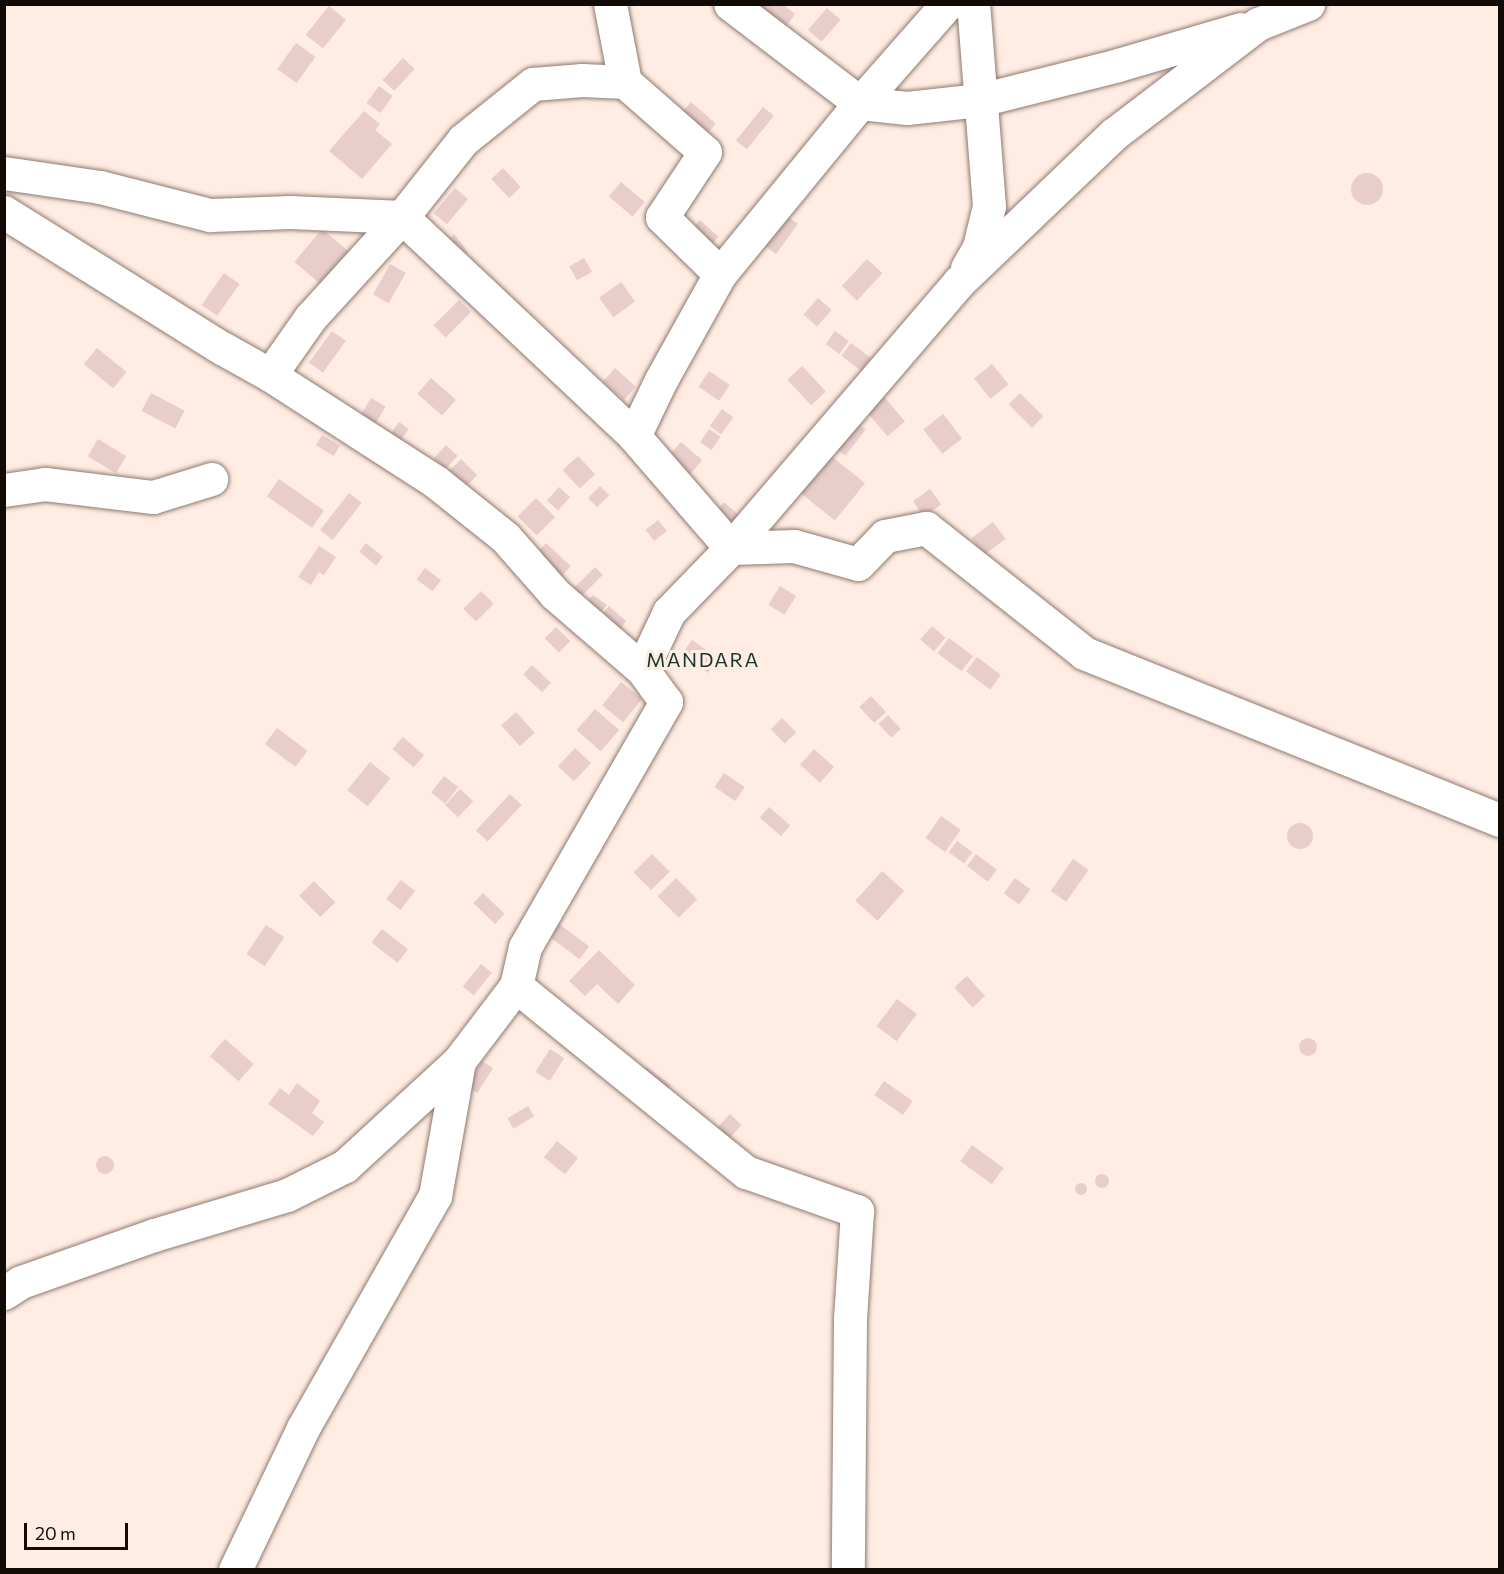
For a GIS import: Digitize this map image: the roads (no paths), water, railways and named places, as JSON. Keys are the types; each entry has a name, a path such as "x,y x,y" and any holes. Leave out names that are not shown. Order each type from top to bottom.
{"street":[{"path":"610,4 625,82 705,152 662,217 720,274"},
{"path":"730,4 860,103 907,108 980,100 1118,65 1258,24 1308,4"},
{"path":"634,436 661,380 720,274 860,103 947,4"},
{"path":"959,282 979,247 989,206 973,4"},
{"path":"642,669 669,612 731,548 959,282 1114,134 1258,24"},
{"path":"270,375 310,318 402,217 463,140 533,84 582,80 625,82"},
{"path":"4,173 100,187 210,215 290,212 402,217 634,436 731,548"},
{"path":"4,212 222,348 270,375 436,482 505,537 555,594 642,669 666,702 525,947 516,986 459,1060 345,1166 287,1195 154,1235 21,1282 4,1293"},
{"path":"4,490 45,484 153,497 211,479"},
{"path":"731,548 794,546 858,564 885,536 926,528 1084,653 1500,820"},
{"path":"516,986 746,1172 857,1211 850,1318 849,1569"},
{"path":"235,1569 303,1428 435,1197 459,1060"}],"district":[{"name":"MANDARA","path":"703,659"}]}
